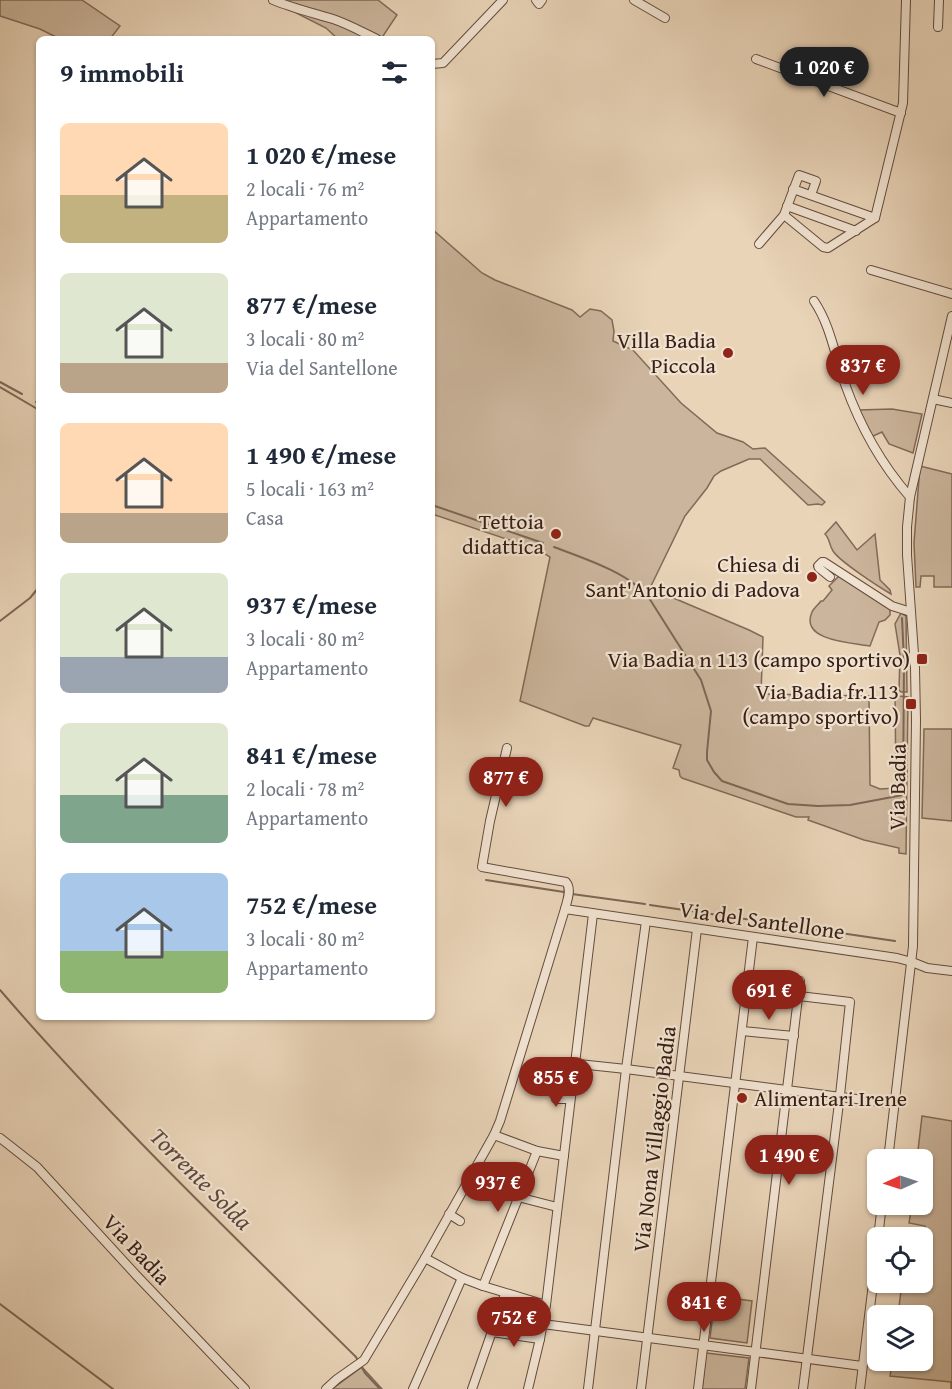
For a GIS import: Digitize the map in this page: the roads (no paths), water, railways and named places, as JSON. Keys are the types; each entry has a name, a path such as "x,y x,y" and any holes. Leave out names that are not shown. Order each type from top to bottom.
{"street":[{"path":"273,0 334,20 371,36"},
{"path":"435,64 442,63 503,0"},
{"path":"634,0 665,18"},
{"path":"783,215 823,247 828,248 875,218 903,103 906,0"},
{"path":"938,27 939,0"},
{"path":"756,59 901,112"},
{"path":"759,244 783,215 799,175 816,181 811,195"},
{"path":"794,189 875,218"},
{"path":"787,206 856,231"},
{"path":"871,270 952,294"},
{"path":"814,301 827,326 850,399 872,446 889,472 910,497"},
{"name":"Via Badia","path":"889,1149 912,962 916,720 907,527 910,497 952,316"},
{"path":"933,399 952,403"},
{"path":"830,577 819,568 821,562 892,606 911,612"},
{"path":"327,1389 364,1360 494,1136 565,909 569,889 566,882 482,867 507,748"},
{"name":"Via del Santellone","path":"565,909 885,957 912,962 927,968 952,971"},
{"path":"528,1389 546,1305 593,914"},
{"path":"588,1389 646,921"},
{"name":"Via Nona Villaggio Badia","path":"641,1389 697,929"},
{"path":"698,1389 753,937"},
{"path":"751,1389 800,981"},
{"path":"799,996 850,1002 803,1389"},
{"path":"742,1031 794,1036"},
{"path":"560,1062 840,1095 895,1104"},
{"path":"556,1099 570,1099"},
{"path":"494,1136 537,1151 564,1156"},
{"name":"Via Badia","path":"0,1138 37,1167 137,1276 246,1389"},
{"path":"483,1286 537,1151"},
{"path":"518,1197 557,1207"},
{"path":"449,1214 460,1221"},
{"path":"424,1258 462,1278 505,1294 546,1305"},
{"path":"413,1389 462,1278"},
{"path":"860,1389 871,1293"},
{"path":"472,1389 505,1294"},
{"path":"543,1324 862,1366"},
{"path":"492,1332 540,1339"}],"waterway":[{"path":"0,382 22,394"},
{"path":"0,387 36,408"},
{"path":"435,506 543,543"},
{"path":"554,547 592,561 618,574 641,589 649,598 701,680 711,711 707,760 722,781 788,804 850,805 903,795"},
{"path":"0,621 36,591"},
{"path":"902,618 903,795"},
{"path":"486,880 564,892"},
{"path":"572,894 645,904"},
{"path":"650,905 895,941"},
{"name":"Torrente Solda","path":"0,990 85,1085 358,1361"},
{"path":"0,1304 113,1389"},
{"name":"Torrente Solda","path":"361,1366 380,1389"}],"place":[{"name":"Villa Badia Piccola","path":"728,353"},
{"name":"Tettoia didattica","path":"556,534"},
{"name":"Chiesa di Sant'Antonio di Padova","path":"812,577"},
{"name":"Via Badia n 113 (campo sportivo)","path":"922,659"},
{"name":"Via Badia fr.113 (campo sportivo)","path":"911,704"},
{"name":"Alimentari Irene","path":"742,1098"}]}
